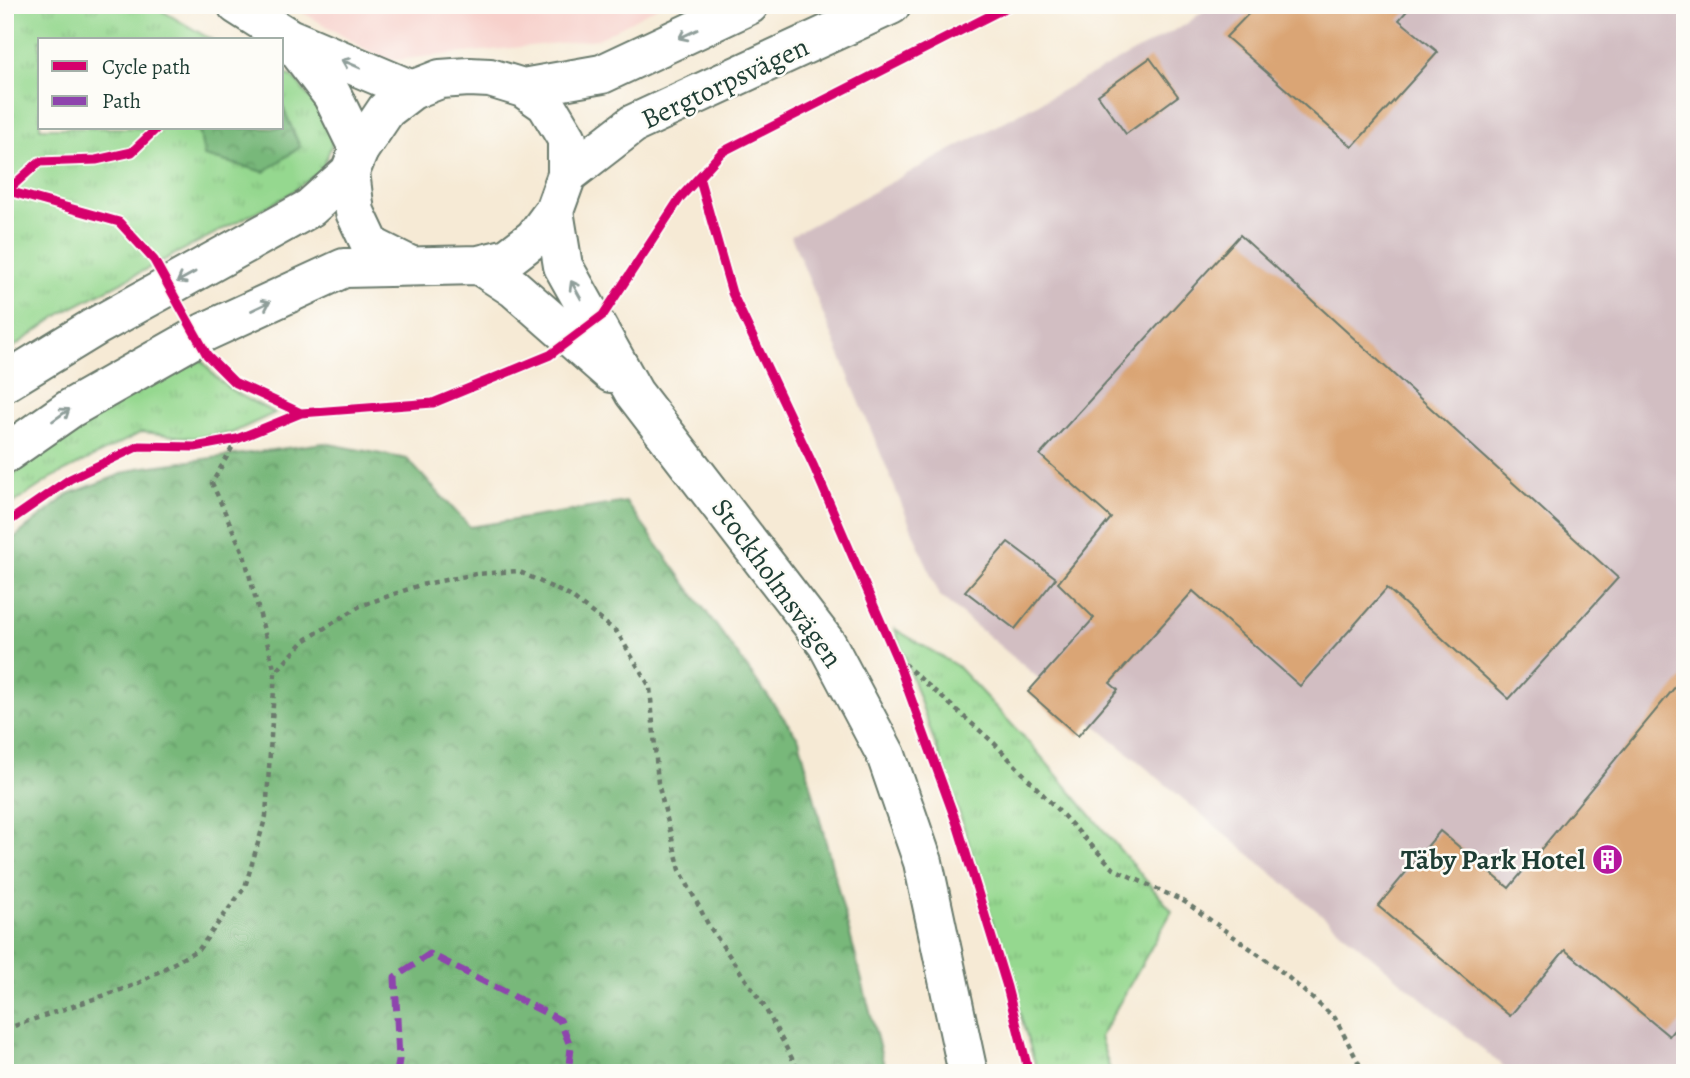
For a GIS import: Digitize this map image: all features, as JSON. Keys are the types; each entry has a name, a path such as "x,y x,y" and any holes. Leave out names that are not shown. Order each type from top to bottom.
{"main road":[{"path":"237,5 289,38 412,90"},
{"path":"523,88 602,74 749,5"},
{"name":"Bergtorpsvägen","path":"567,175 633,124 891,5"},
{"path":"289,38 332,94 354,161 355,212 371,246 409,265"},
{"path":"5,382 95,327 310,208 354,161 386,110 412,90 440,79 469,77 490,78 523,88 546,104 567,139 567,175 554,211 534,238 508,258 479,265 344,268 205,332 71,408 5,454"},
{"name":"Stockholmsvägen","path":"554,211 563,266 634,393 827,644 886,755 923,862 968,1073"},
{"name":"Stockholmsvägen","path":"479,265 514,288 634,393"}],"path":[{"path":"227,441 250,434"},
{"path":"5,1029 135,985 199,949 244,887 266,816 275,673 244,555 212,483 237,439"},
{"path":"275,673 304,641 360,606 420,585 476,574 518,571 570,596 617,632 650,687 658,783 680,870 709,926 764,1006 796,1066 796,1073"},
{"path":"890,644 905,683"},
{"path":"895,657 994,743 1114,869 1185,902 1275,966 1335,1018 1364,1073"}],"shaded area":[{"path":"290,5 661,5 598,39 386,61"},
{"path":"1211,5 1685,5 1685,1073 1511,1073 939,595 791,236 1188,23"}],"green space":[{"path":"5,5 152,5 209,38 38,38 38,130 284,130 284,73 293,77 328,121 332,144 322,170 285,197 62,313 5,353"},
{"path":"284,110 300,147 264,172 204,156 199,130 284,130"},
{"path":"202,360 226,386 275,413 232,433 193,438 142,432 53,477 5,509 5,480 136,388"},
{"path":"324,443 407,459 470,527 626,502 799,739 886,1073 5,1073 5,545 69,494 138,468"},
{"path":"895,629 957,666 1033,747 1172,911 1100,1037 1111,1073 1038,1073 961,818"}],"building":[{"path":"1257,5 1412,5 1399,20 1438,52 1352,147 1226,37"},
{"path":"1150,58 1178,96 1126,134 1098,95"},
{"path":"1240,235 1618,578 1509,699 1387,588 1300,686 1193,591 1110,683 1118,690 1078,736 1028,692 1094,618 1058,583 1111,518 1040,455"},
{"path":"1008,542 1056,578 1015,629 965,591"},
{"name":"Täby Park Hotel","path":"1685,675 1685,1017 1669,1036 1565,950 1510,1016 1378,906 1440,831 1509,888"}],"marked path":[{"path":"397,1073 399,1060 395,977 430,954 560,1020 571,1048 568,1073"}],"cycle path":[{"path":"5,524 70,479 139,446 195,447 237,439 301,413 433,403 550,355 603,315 680,198 722,152 1011,5"},
{"path":"8,190 39,162 96,160 132,152 155,130"},
{"path":"699,177 732,293 814,467 896,657 958,827 1007,987 1029,1073"},
{"path":"5,190 119,222 154,260 207,355 234,382 301,413"}],"place":[{"name":"Täby Park Hotel","path":"1608,860"}]}
